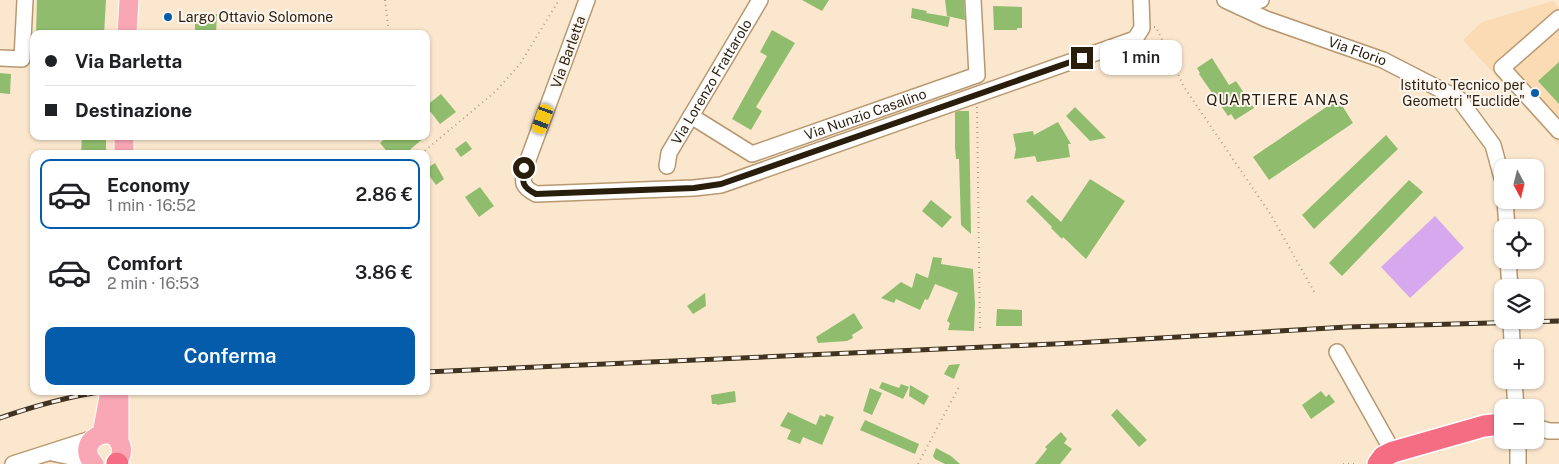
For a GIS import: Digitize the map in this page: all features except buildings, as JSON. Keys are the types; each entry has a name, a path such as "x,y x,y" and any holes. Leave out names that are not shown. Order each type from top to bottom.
{"highway":[{"path":"1385,458 1484,426 1494,425"}],"main road":[{"path":"127,30 129,0"},
{"path":"92,462 88,456 88,446 98,436 109,395"},
{"path":"117,458 119,395"},
{"path":"98,436 112,435 117,458"}],"street":[{"path":"0,58 22,59 24,0"},
{"name":"Via Barletta","path":"587,0 524,168 522,181 526,189 536,194 694,188 721,184 977,95"},
{"name":"Via Lorenzo Frattarolo","path":"667,166 669,153 760,0"},
{"name":"Via Nunzio Casalino","path":"691,116 752,154 977,74 973,0"},
{"path":"977,95 1135,40 1142,28 1141,0"},
{"name":"Via Florio","path":"1226,0 1266,20 1383,60 1459,99 1493,145 1497,159"},
{"path":"1240,7 1261,0"},
{"path":"1559,18 1502,68 1559,131"},
{"path":"1337,352 1385,458"},
{"path":"1544,430 1559,431"},
{"path":"13,464 98,436"},
{"path":"1518,449 1518,464"},
{"path":"50,453 92,462"}],"path":[{"path":"385,0 389,30"},
{"path":"426,150 496,92 520,64 559,0"},
{"path":"1142,28 1156,27 1184,87 1270,214 1316,295"},
{"path":"977,95 980,331"},
{"path":"918,464 960,385"},
{"path":"1343,464 1355,464"}],"shaded area":[{"name":"Istituto Tecnico per Geometri \"Euclide\"","path":"1553,1 1559,8 1559,145 1463,40 1482,22"},
{"path":"1435,216 1464,248 1410,298 1381,267"}],"railway":[{"path":"430,372 1075,343 1347,327 1559,321"},
{"path":"0,418 26,409 84,395"}],"place":[{"name":"Largo Ottavio Solomone","path":"168,17"},
{"name":"Istituto Tecnico per Geometri \"Euclide\"","path":"1535,93"}],"district":[{"name":"QUARTIERE ANAS","path":"1278,100"}],"route":[{"path":"524,168 522,181 526,189 536,194 694,188 721,184 1082,58"}]}
